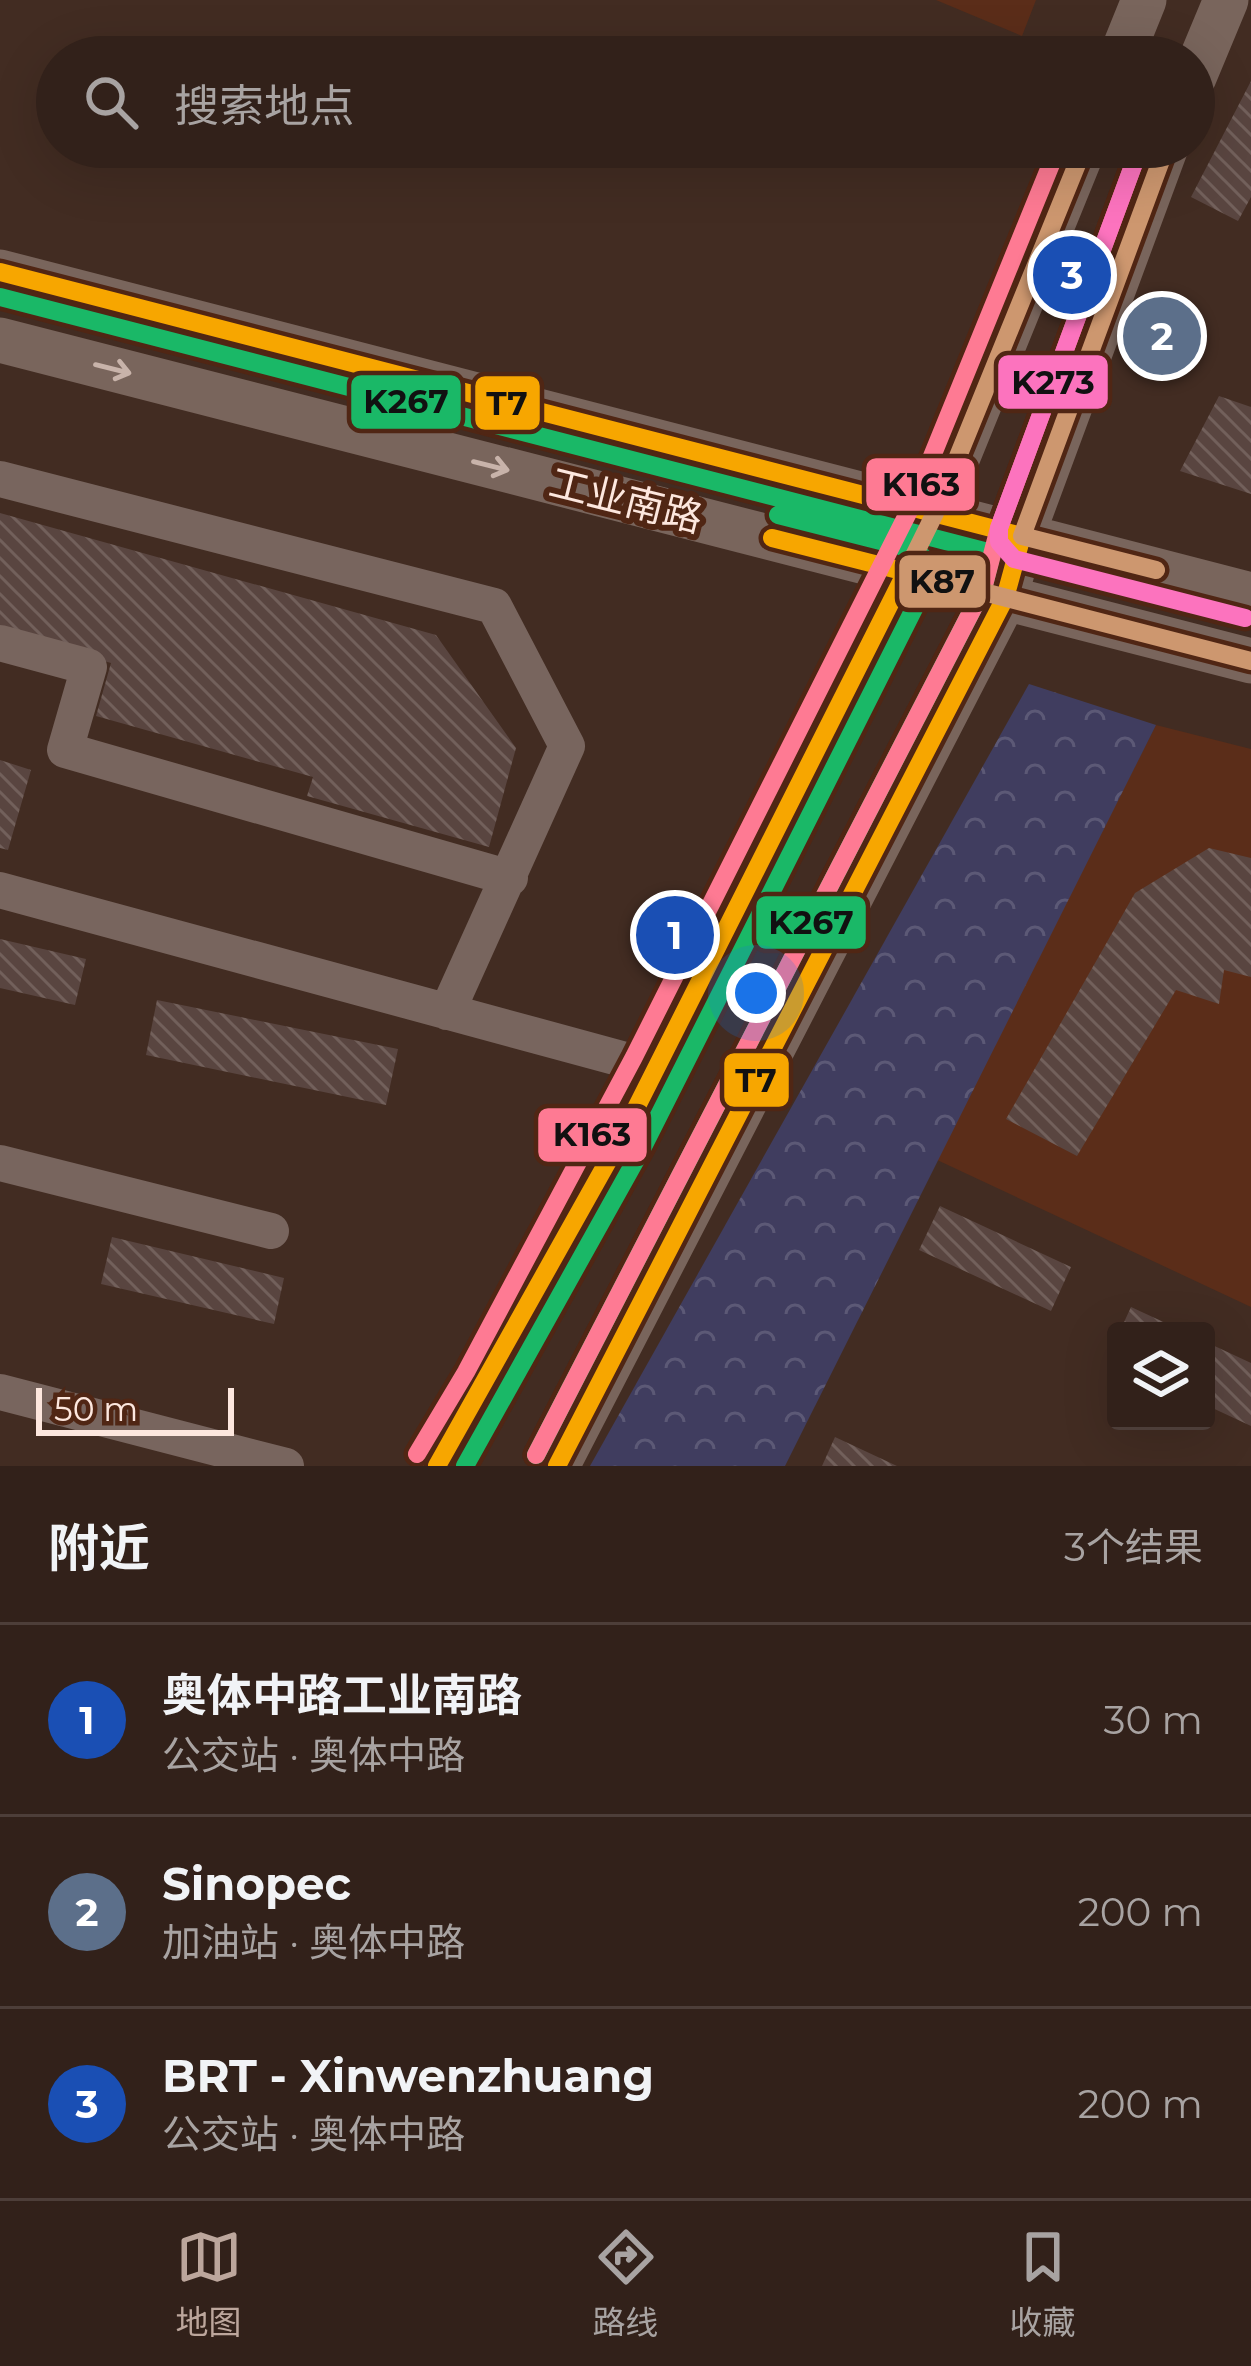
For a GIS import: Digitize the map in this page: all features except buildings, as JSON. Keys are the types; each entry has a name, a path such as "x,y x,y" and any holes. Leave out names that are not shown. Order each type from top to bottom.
{"main road":[{"path":"1129,36 1144,0"},
{"path":"1211,36 1226,0"},
{"path":"437,1466 487,1384 656,1068 906,572 935,513 1075,168"},
{"path":"557,1466 1005,598 1022,536 1158,168"},
{"name":"工业南路","path":"0,272 1251,595"},
{"name":"工业南路","path":"0,340 1251,661"}],"street":[{"path":"0,478 494,606 567,746 448,1012"},
{"path":"0,643 89,668 64,750 510,878"},
{"path":"0,890 656,1068"},
{"path":"0,1163 271,1231"},
{"path":"0,1392 286,1466"}],"shaded area":[{"path":"936,0 1036,0 1022,36"},
{"path":"1156,725 1251,749 1251,1307 935,1159"}],"green space":[{"path":"1029,684 1156,725 785,1466 590,1466"}],"transit line":[{"name":"K163","path":"417,1454 466,1372 634,1057 913,503 1049,168"},
{"name":"K87","path":"1075,168 935,513 906,572 1251,661"},
{"name":"K163","path":"536,1455 983,589 999,528 1132,168"},
{"name":"K273","path":"1132,168 999,528 999,542 1014,559 1245,618"},
{"name":"K87","path":"1156,570 1022,536 1158,168"},
{"name":"T7","path":"0,272 1022,536 1005,598 557,1466"},
{"name":"K267","path":"0,297 992,553 983,589 536,1455"},
{"name":"K267","path":"465,1466 643,1147 928,581 928,562 916,550 778,515"},
{"name":"T7","path":"437,1466 622,1136 906,572 772,538"}],"place":[{"name":"BRT - Xinwenzhuang","path":"1072,275"},
{"name":"Sinopec","path":"1162,336"},
{"name":"奥体中路工业南路","path":"675,935"}]}
